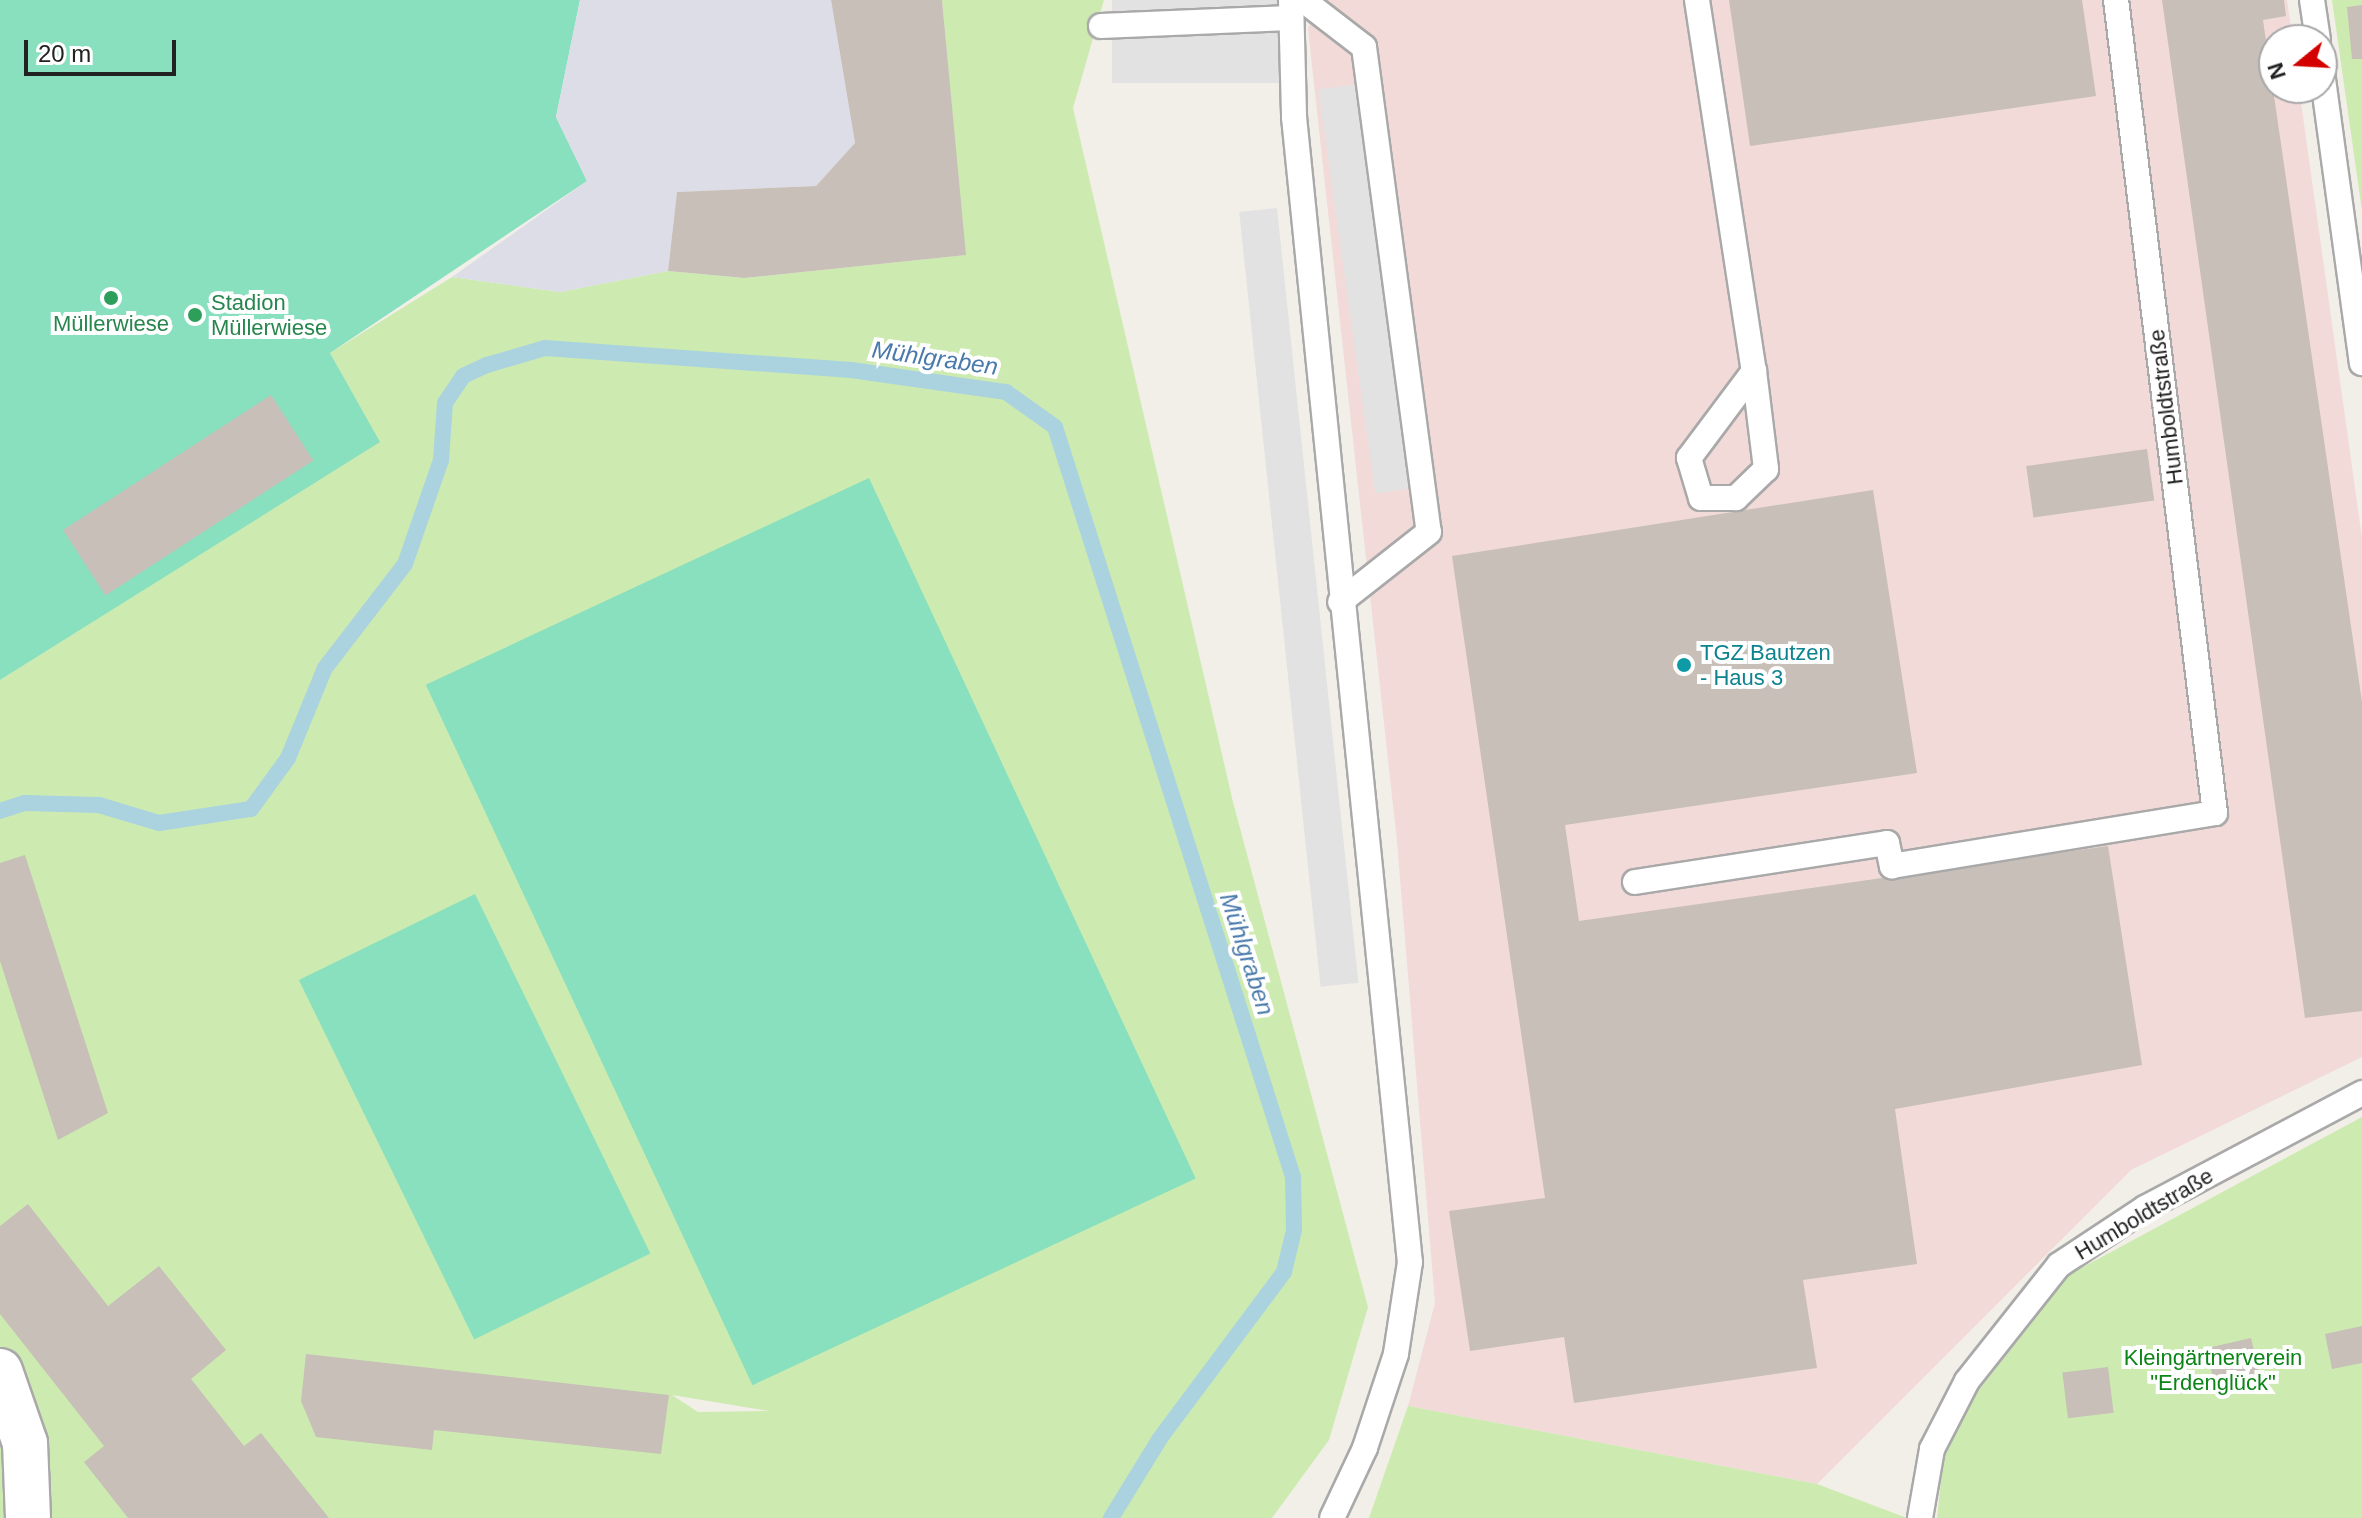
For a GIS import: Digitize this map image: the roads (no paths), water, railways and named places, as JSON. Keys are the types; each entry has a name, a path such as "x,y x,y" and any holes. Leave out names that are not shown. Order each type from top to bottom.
{"street":[{"path":"0,1371 25,1443 28,1518"}],"lane":[{"path":"1697,0 1754,371 1766,469 1736,498 1701,498 1689,458 1754,371"},
{"name":"Humboldtstraße","path":"1635,882 1887,843 1892,866 2215,813 2116,0"},
{"path":"2312,0 2316,24"},
{"path":"1295,6 1340,602 1410,1262 1396,1354 1337,1516"},
{"path":"1101,26 1295,6 1364,47 1429,532 1340,602"},
{"path":"2326,104 2362,363"},
{"name":"Humboldtstraße","path":"1920,1518 1932,1449 1967,1381 2059,1265 2145,1208 2362,1093"}],"waterway":[{"name":"Mühlgraben","path":"0,811 25,803 99,805 159,823 251,809 288,758 325,668 405,564 441,460 445,403 463,376 487,365 545,348 851,370 1006,392 1055,427 1293,1177 1294,1230 1284,1272 1159,1440 1111,1518"}],"place":[{"name":"Müllerwiese","path":"111,298"},
{"name":"Stadion Müllerwiese","path":"195,315"},
{"name":"TGZ Bautzen - Haus 3","path":"1684,665"}],"park label":[{"name":"Kleingärtnerverein \"Erdenglück\"","path":"2213,1370"}]}
